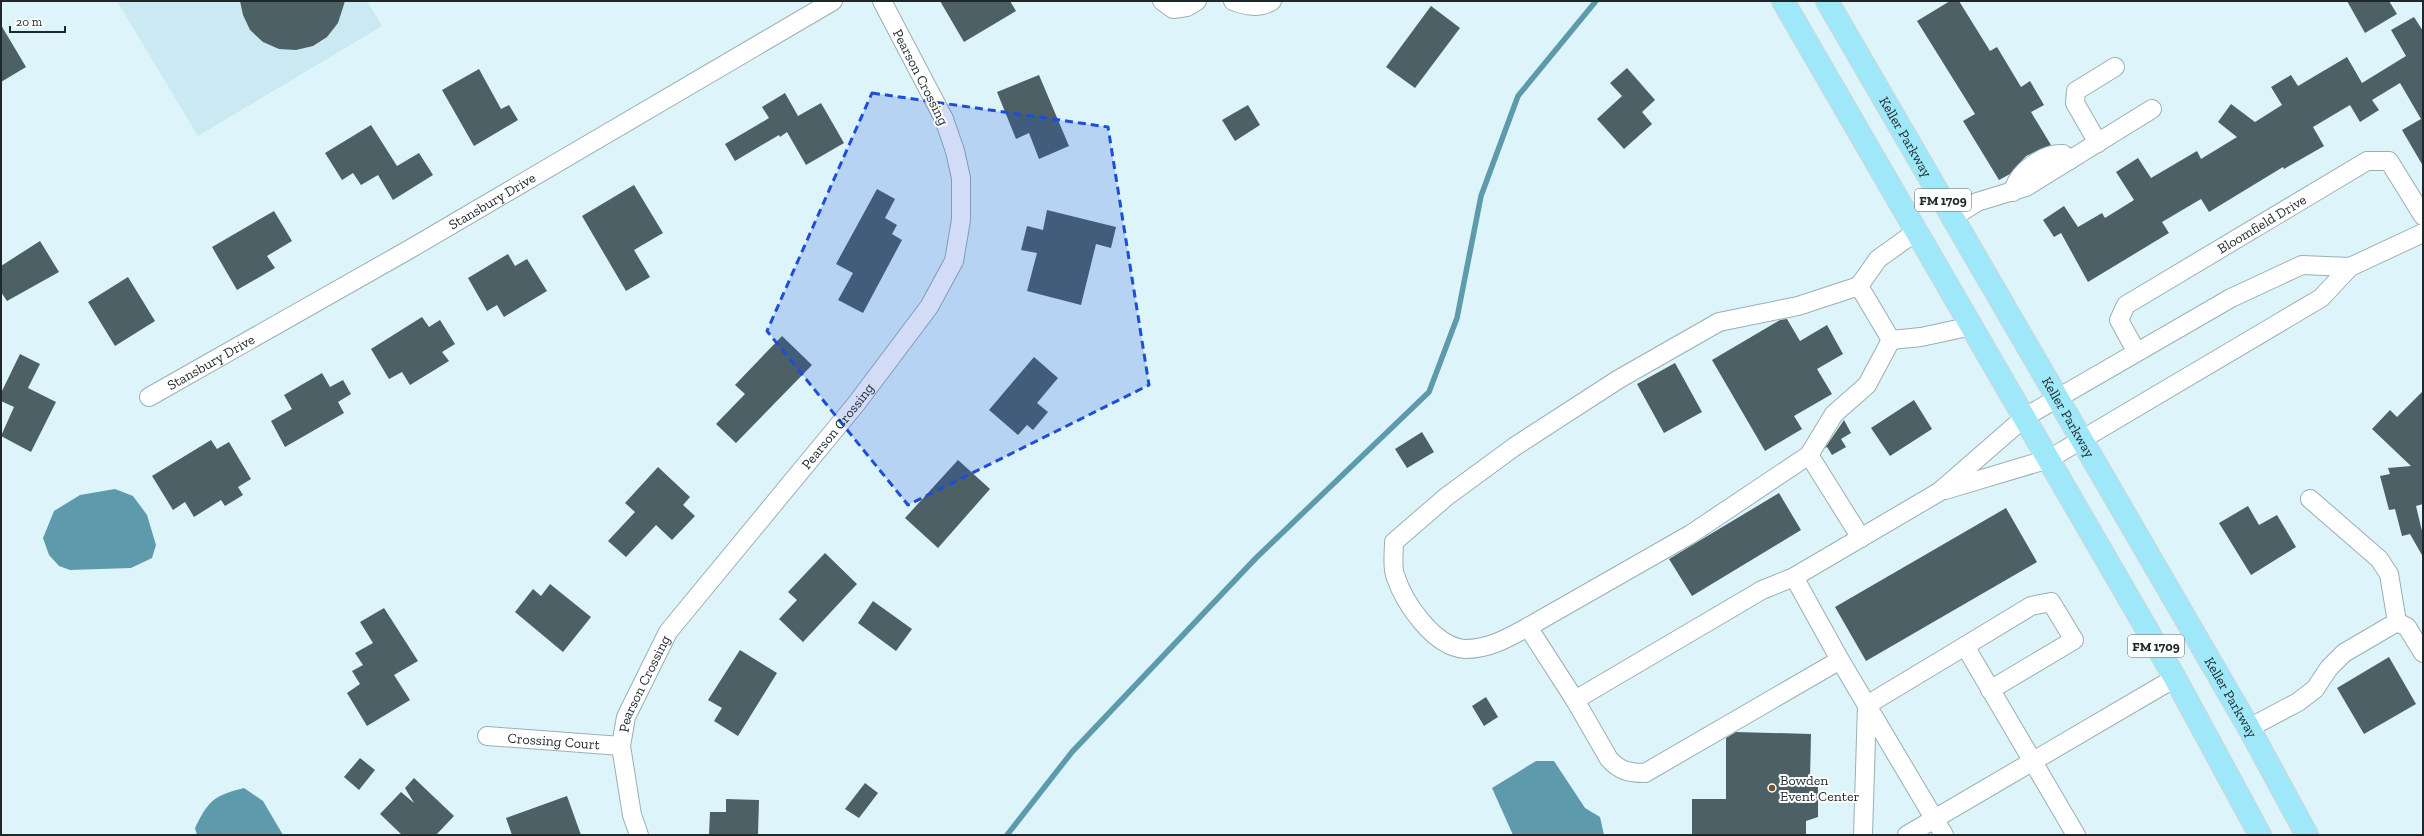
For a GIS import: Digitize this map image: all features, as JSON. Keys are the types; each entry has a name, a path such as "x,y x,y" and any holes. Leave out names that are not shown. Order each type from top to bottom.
{"main road":[{"name":"FM 1709","path":"1783,1 2175,678 2260,835"},
{"name":"Keller Parkway","path":"1827,1 2249,728 2307,835"}],"street":[{"name":"Stansbury Drive","path":"149,397 410,249 833,1"},
{"name":"Pearson Crossing","path":"639,835 632,815 621,746 626,717 668,632 856,404 929,307 954,262 961,220 962,178 955,151 944,119 882,1"},
{"path":"1162,1 1173,9 1187,7 1197,1"},
{"path":"1233,1 1246,7 1267,4 1272,1"},
{"path":"2098,143 2075,103 2074,97 2076,91 2115,67"},
{"path":"1952,217 1977,202 2013,193 2070,160 2152,109"},
{"name":"Bloomfield Drive","path":"2136,351 2119,320 2126,305 2367,161 2389,161 2423,216"},
{"path":"1891,340 1868,385 1834,414 1809,455 1691,534 1492,646 1464,649 1436,638 1412,608 1394,574 1394,542 1446,497 1514,447 1619,380 1719,322 1798,306 1859,286 1878,260 1917,231"},
{"path":"1939,492 2049,459 2321,298 2350,267 2423,233"},
{"path":"1575,700 1762,590 1794,577 1939,492 2025,417 2136,351 2232,298 2302,265 2350,267"},
{"path":"1859,286 1891,340"},
{"path":"1891,340 1921,337 1972,326"},
{"path":"1809,455 1861,538"},
{"path":"2310,499 2379,560 2389,574 2397,622"},
{"path":"1794,577 1840,660 1944,835"},
{"path":"1867,705 2031,606 2051,602 2074,640 1990,690"},
{"path":"2249,728 2298,702 2315,689 2329,668 2344,653 2397,622"},
{"path":"2397,622 2407,627 2423,653"},
{"path":"1528,627 1575,700 1609,759 1624,771 1645,773 1840,660"},
{"path":"1965,646 2031,761 2076,835"},
{"path":"1907,835 2175,678"},
{"path":"1863,835 1867,705"},
{"name":"Crossing Court","path":"487,736 621,746"}],"highlighted area":[{"path":"872,93 1108,127 1149,385 908,505 767,331"}],"shaded area":[{"path":"117,1 367,1 382,26 198,136"}],"water":[{"path":"115,489 133,496 147,515 156,545 152,558 131,568 70,570 59,566 49,555 43,538 54,511 80,495"},
{"path":"1536,761 1554,761 1585,808 1600,817 1604,835 1513,835 1492,788"},
{"path":"244,788 263,801 283,835 197,835 195,828 204,811 213,800 225,794"}],"building":[{"path":"240,1 345,1 338,23 327,37 313,46 296,50 279,49 263,42 250,30 243,15"},
{"path":"940,1 1010,1 1016,11 964,42"},
{"path":"1950,1 1959,1 1990,51 1997,47 2021,87 2030,81 2044,105 2031,112 2051,145 2026,156 2010,174 1999,180 1963,121 1975,114 1917,21"},
{"path":"2347,1 2389,1 2397,14 2365,33"},
{"path":"1431,6 1460,28 1415,88 1386,67"},
{"path":"2414,17 2423,31 2423,166 2402,130 2421,119 2400,83 2372,100 2379,110 2360,122 2350,105 2313,127 2324,146 2284,169 2283,167 2209,212 2201,199 2162,222 2169,233 2088,282 2061,233 2054,237 2043,220 2064,206 2078,227 2102,213 2105,218 2134,200 2116,172 2138,158 2151,178 2197,151 2201,159 2237,137 2218,122 2231,104 2255,122 2282,105 2271,87 2291,75 2298,86 2347,57 2362,83 2406,56 2391,30"},
{"path":"1,25 26,67 1,82"},
{"path":"1627,68 1655,100 1642,112 1652,124 1624,149 1597,119 1622,96 1610,83"},
{"path":"479,69 501,109 509,105 518,120 474,146 442,90"},
{"path":"1039,75 1069,146 1039,159 1029,133 1016,139 997,92"},
{"path":"785,93 798,116 821,103 844,143 806,165 787,132 780,137 779,135 735,161 725,144 769,118 762,107"},
{"path":"1248,105 1260,125 1235,141 1222,120"},
{"path":"371,125 397,166 419,153 433,175 393,200 378,175 361,185 353,173 342,180 325,153"},
{"path":"634,185 663,233 634,250 650,277 626,291 582,216"},
{"path":"877,189 895,199 885,218 897,225 892,234 902,240 863,313 838,300 853,273 836,264"},
{"path":"1047,210 1116,227 1111,248 1096,244 1081,305 1027,291 1037,253 1021,250 1027,226 1043,230"},
{"path":"274,211 292,241 267,256 275,268 237,290 212,247"},
{"path":"40,241 59,272 7,301 1,292 1,266"},
{"path":"508,254 515,266 527,259 547,291 504,317 497,305 487,311 468,278"},
{"path":"128,277 155,321 115,346 88,302"},
{"path":"422,317 429,327 440,320 455,344 442,352 449,361 410,385 402,372 389,379 371,349"},
{"path":"1787,319 1800,341 1827,325 1843,354 1817,369 1832,394 1794,416 1802,429 1765,451 1712,360 1780,320"},
{"path":"782,336 812,365 736,443 716,424 745,394 735,385"},
{"path":"20,354 40,364 28,388 56,402 31,452 1,436 14,407 1,401 1,393"},
{"path":"1034,357 1058,378 1037,403 1048,412 1033,430 1027,425 1018,435 989,410"},
{"path":"1675,363 1702,412 1664,433 1637,384"},
{"path":"322,373 330,387 343,380 351,394 338,402 344,413 285,447 271,421 292,409 284,395"},
{"path":"2423,391 2423,504 2416,506 2423,535 2423,557 2410,534 2402,536 2395,509 2389,510 2380,476 2390,474 2388,468 2411,466 2372,429 2390,410 2397,417"},
{"path":"1914,400 1932,429 1890,456 1871,428"},
{"path":"1844,420 1851,433 1841,439 1846,447 1832,455 1827,447 1825,448"},
{"path":"1422,432 1434,452 1407,468 1395,449"},
{"path":"211,440 217,449 229,442 251,479 238,487 243,495 225,506 221,500 194,517 185,502 173,510 152,476"},
{"path":"958,460 990,489 938,548 905,518"},
{"path":"658,467 690,497 683,505 695,516 672,540 656,525 626,557 608,541 635,512 625,503"},
{"path":"1779,493 1801,530 1692,596 1669,559"},
{"path":"2248,506 2259,525 2277,515 2296,547 2251,575 2219,523"},
{"path":"2006,508 2037,562 1866,661 1835,607"},
{"path":"825,553 857,584 803,642 779,619 797,600 788,592"},
{"path":"550,584 591,617 563,652 515,612 533,589 541,596"},
{"path":"873,601 912,629 896,651 858,623"},
{"path":"384,608 418,661 394,675 410,700 367,726 347,693 360,684 352,671 363,665 355,653 373,643 360,622"},
{"path":"740,650 777,673 738,736 714,721 722,708 708,700"},
{"path":"2389,657 2416,704 2364,734 2337,688"},
{"path":"1486,697 1498,717 1484,726 1472,706"},
{"name":"Bowden Event Center","path":"1736,732 1811,734 1810,778 1818,778 1818,817 1806,821 1806,835 1692,835 1692,799 1726,799 1726,738"},
{"path":"360,758 375,770 359,790 344,777"},
{"path":"414,778 454,816 436,835 402,835 380,814 401,792 414,803 405,788"},
{"path":"865,783 878,793 859,818 845,809"},
{"path":"567,796 581,835 512,835 506,818"},
{"path":"726,799 759,800 758,835 709,835 710,812 726,812"}],"waterway":[{"path":"1007,835 1072,752 1256,558 1429,392 1457,318 1481,196 1518,96 1596,1"}],"place":[{"name":"Bowden Event Center","path":"1772,788"}]}
